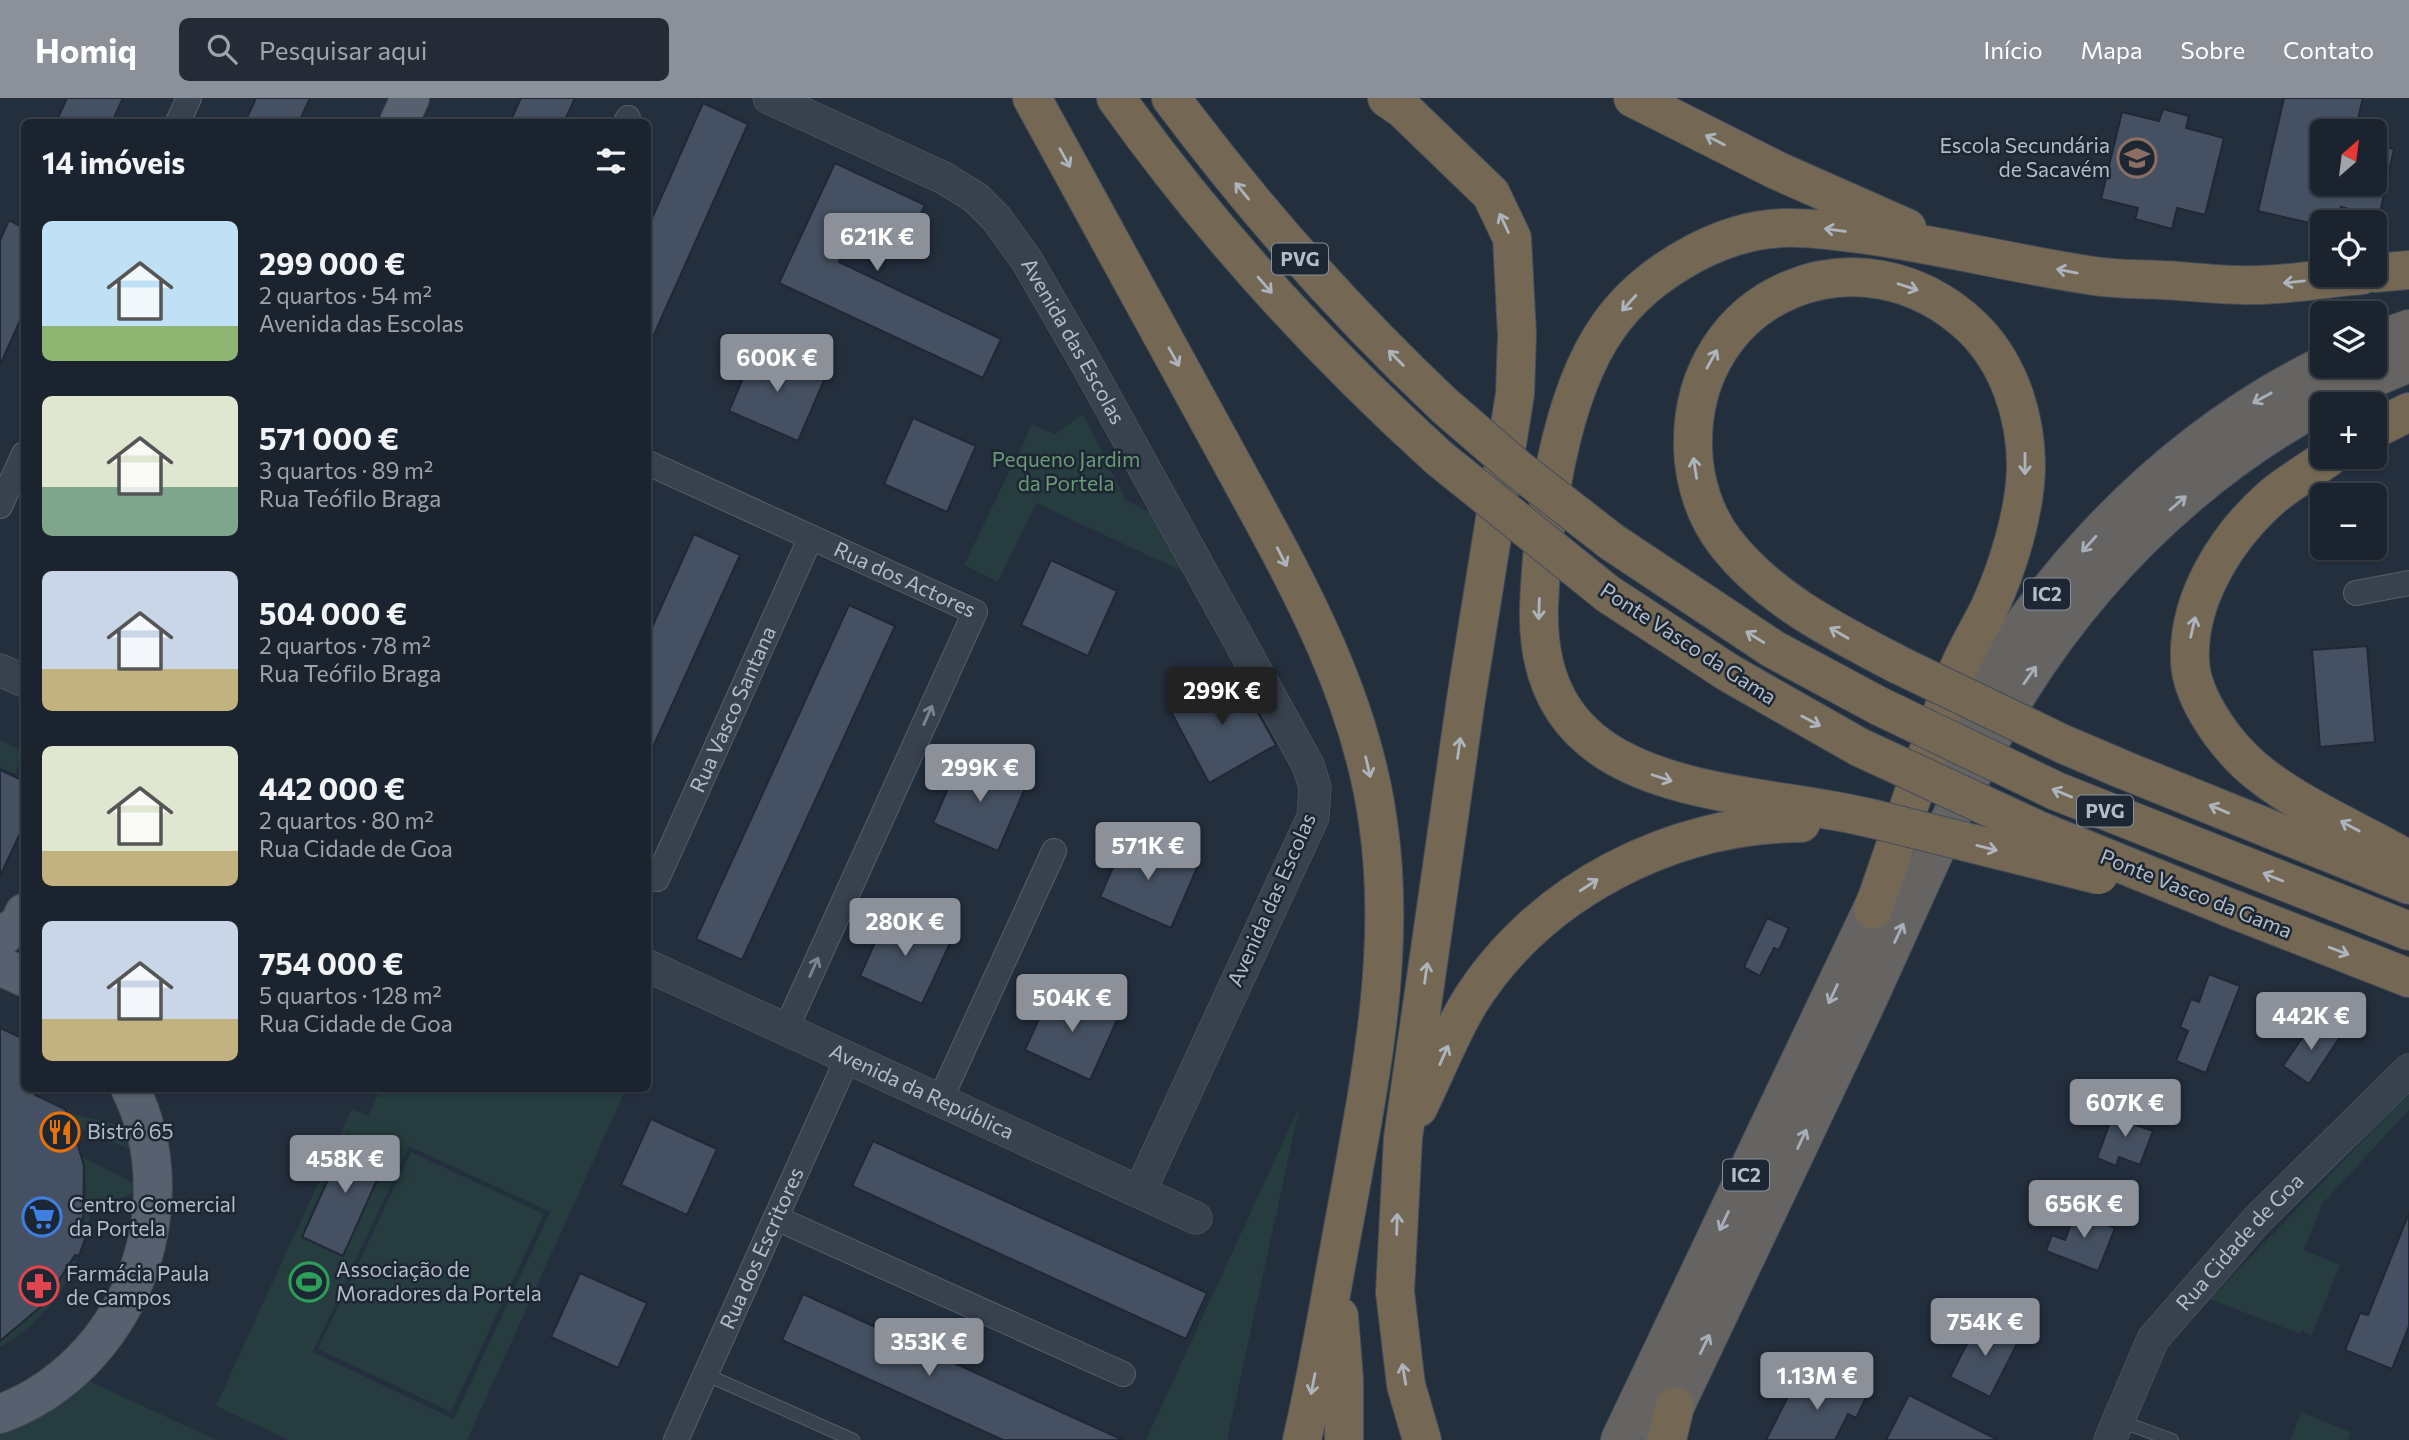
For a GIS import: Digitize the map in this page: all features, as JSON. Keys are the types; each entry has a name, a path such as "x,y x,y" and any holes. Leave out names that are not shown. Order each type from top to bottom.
{"highway":[{"path":"1032,98 1269,532 1328,647 1366,759 1379,823 1382,865 1382,997 1335,1269 1301,1440"},
{"path":"1096,98 1174,177"},
{"name":"Ponte Vasco da Gama","path":"1116,98 1174,177 1270,292 1367,391 1439,458 1608,594 1728,673 1858,747 2038,830 2409,978"},
{"name":"Ponte Vasco da Gama","path":"1171,98 1243,192 1302,262 1445,406 1518,469 1612,542 1773,649 1879,706 2056,791 2409,931"},
{"path":"1387,98 1403,109 1491,194 1512,238 1517,300 1515,394 1466,699 1403,1138 1395,1292 1406,1385 1422,1440"},
{"path":"1425,98 1433,106 1461,165"},
{"path":"1633,98 1776,170 1951,247"},
{"path":"2230,908 1828,808 1702,789 1646,773 1607,754 1567,714 1552,688 1543,656 1539,624 1546,523 1575,393 1587,363 1608,327 1635,296 1667,268 1745,233 1782,228 1825,229 1951,247 2095,276 2254,285 2310,280"},
{"path":"2387,272 2409,270"},
{"path":"1873,910 1957,671 1990,605 2003,571 2022,499 2025,440 2020,409 2003,368 1985,339 1957,313 1928,294 1886,280 1850,278 1808,283 1769,300 1735,326 1711,359 1699,388 1692,424 1693,462 1710,519 1724,541 1766,584 1804,613 1899,665 2063,744 2409,885"},
{"path":"2387,337 2409,329"},
{"name":"IC2","path":"1659,1440 1671,1423 1971,777 2036,668 2099,583 2132,546 2207,478 2255,443 2305,412 2369,378 2409,363"},
{"name":"IC2","path":"1620,1440 1952,742 2017,636 2073,562 2162,471 2251,404 2310,372"},
{"path":"2387,423 2409,412"},
{"path":"2312,469 2273,496 2238,531 2213,568 2191,635 2190,664 2199,694 2225,739 2243,759 2269,780 2409,860"},
{"path":"1403,1138 1469,1002 1514,946 1565,901 1598,879 1672,845 1732,829 1755,825 1874,819"},
{"path":"1335,1269 1344,1379 1344,1440"}],"main road":[{"path":"400,119 410,98"},
{"path":"0,937 21,920"},
{"path":"0,966 21,976"},
{"path":"0,1414 36,1397 82,1362 118,1316 142,1264 153,1206 153,1177 143,1120 132,1092"}],"street":[{"path":"179,119 189,98"},
{"name":"Avenida das Escolas","path":"769,98 944,178 976,198 997,219 1027,261 1085,361 1308,765 1315,787 1313,817 1140,1191"},
{"path":"0,506 21,460"},
{"name":"Rua dos Actores","path":"651,467 975,612 786,1029"},
{"name":"Rua Vasco Santana","path":"657,880 810,540"},
{"path":"2356,593 2409,583"},
{"path":"0,670 21,680"},
{"path":"940,1100 1054,851"},
{"name":"Avenida da República","path":"651,967 1196,1218"},
{"name":"Rua dos Escritores","path":"676,1440 848,1057"},
{"name":"Rua Cidade de Goa","path":"2113,1430 2153,1339 2187,1297 2258,1219 2409,1070"},
{"path":"776,1218 1123,1374"}],"lane":[{"path":"705,1374 853,1440"},
{"path":"2113,1430 2172,1440"}],"green space":[{"name":"Pequeno Jardim da Portela","path":"1083,414 1125,499 1153,514 1188,574 1036,503 998,582 964,565 1032,425 1055,434"},
{"path":"0,740 21,750 21,759 15,774 0,767"},
{"name":"Associação de Moradores da Portela","path":"380,1092 625,1092 467,1440 289,1440 216,1406 352,1109 368,1116","holes":["409,1146 550,1212 454,1419 313,1352"]},
{"path":"2409,1093 2409,1110 2322,1204 2304,1250 2340,1265 2312,1335 2302,1331 2300,1334 2210,1299"},
{"path":"1300,1105 1227,1440 1146,1440"},
{"path":"68,1113 124,1126 131,1150 73,1125"},
{"path":"411,1152 544,1214 451,1412 318,1349"},
{"path":"82,1157 135,1184 134,1192 130,1195 91,1209 89,1224 83,1223 86,1190"},
{"path":"71,1259 77,1262 76,1265 53,1301 35,1322 0,1347 0,1340 44,1304"},
{"path":"87,1380 216,1440 0,1440 0,1435 50,1412"},
{"path":"2301,1412 2351,1432 2348,1440 2290,1440"}],"building":[{"path":"67,98 123,98 113,119 57,119"},
{"path":"256,98 310,98 300,119 246,119"},
{"path":"521,98 575,98 565,119 511,119"},
{"path":"2284,98 2363,98 2358,119 2310,119 2310,196 2384,196 2381,210 2352,210 2341,207 2340,210 2310,210 2310,223 2258,211"},
{"path":"703,103 748,124 651,341 651,220"},
{"path":"2163,109 2189,116 2186,128 2224,138 2205,215 2177,208 2172,229 2135,219 2138,208 2101,199 2122,112 2159,121"},
{"path":"2387,148 2394,149 2387,181"},
{"path":"835,163 925,205 910,238 861,215 839,262 1001,339 983,378 779,283"},
{"path":"9,220 21,226 21,319 0,365 0,240"},
{"path":"756,347 825,378 798,441 729,411"},
{"path":"913,418 976,446 947,512 884,484"},
{"path":"694,534 740,555 651,751 651,629"},
{"path":"1051,560 1117,591 1088,656 1021,625"},
{"path":"849,605 895,626 742,960 696,939"},
{"path":"2367,646 2375,742 2320,747 2312,650"},
{"path":"1236,673 1276,745 1209,783 1169,708"},
{"path":"961,758 1026,786 998,851 933,823"},
{"path":"0,770 21,780 21,831 0,876"},
{"path":"1126,837 1197,868 1171,928 1100,897"},
{"path":"888,913 951,941 922,1004 860,976"},
{"path":"1767,918 1789,928 1779,950 1774,948 1760,976 1744,967"},
{"path":"2209,974 2240,986 2206,1073 2176,1061 2188,1031 2180,1027 2191,999 2199,1002"},
{"path":"1053,988 1118,1018 1090,1080 1025,1050"},
{"path":"2314,1020 2340,1037 2309,1084 2283,1066"},
{"name":"Centro Comercial da Portela","path":"0,1028 21,1038 21,1092 36,1092 35,1095 65,1109 70,1118 84,1166 83,1228 88,1230 79,1256 75,1255 44,1304 0,1341"},
{"path":"2116,1106 2139,1115 2135,1125 2153,1131 2140,1165 2119,1157 2116,1166 2097,1158"},
{"path":"651,1119 717,1149 687,1215 621,1185"},
{"path":"348,1135 389,1153 343,1256 302,1237"},
{"path":"873,1141 1207,1293 1186,1339 852,1186"},
{"path":"2079,1203 2098,1211 2094,1220 2115,1228 2098,1271 2046,1251 2052,1235 2065,1240"},
{"path":"2409,1213 2409,1326 2392,1369 2345,1350 2360,1313 2368,1315"},
{"path":"580,1273 647,1303 618,1368 551,1337"},
{"path":"803,1294 1123,1440 1003,1440 782,1340"},
{"path":"1980,1318 2020,1338 1990,1397 1950,1377"},
{"path":"1830,1374 1868,1394 1856,1418 1848,1414 1835,1440 1766,1440 1796,1381 1821,1394"},
{"path":"1909,1395 1998,1440 1886,1440"}],"place":[{"name":"Escola Secundária de Sacavém","path":"2137,158"},
{"name":"Bistrô 65","path":"60,1132"},
{"name":"Centro Comercial da Portela","path":"42,1217"},
{"name":"Associação de Moradores da Portela","path":"309,1282"},
{"name":"Farmácia Paula de Campos","path":"39,1286"}]}
